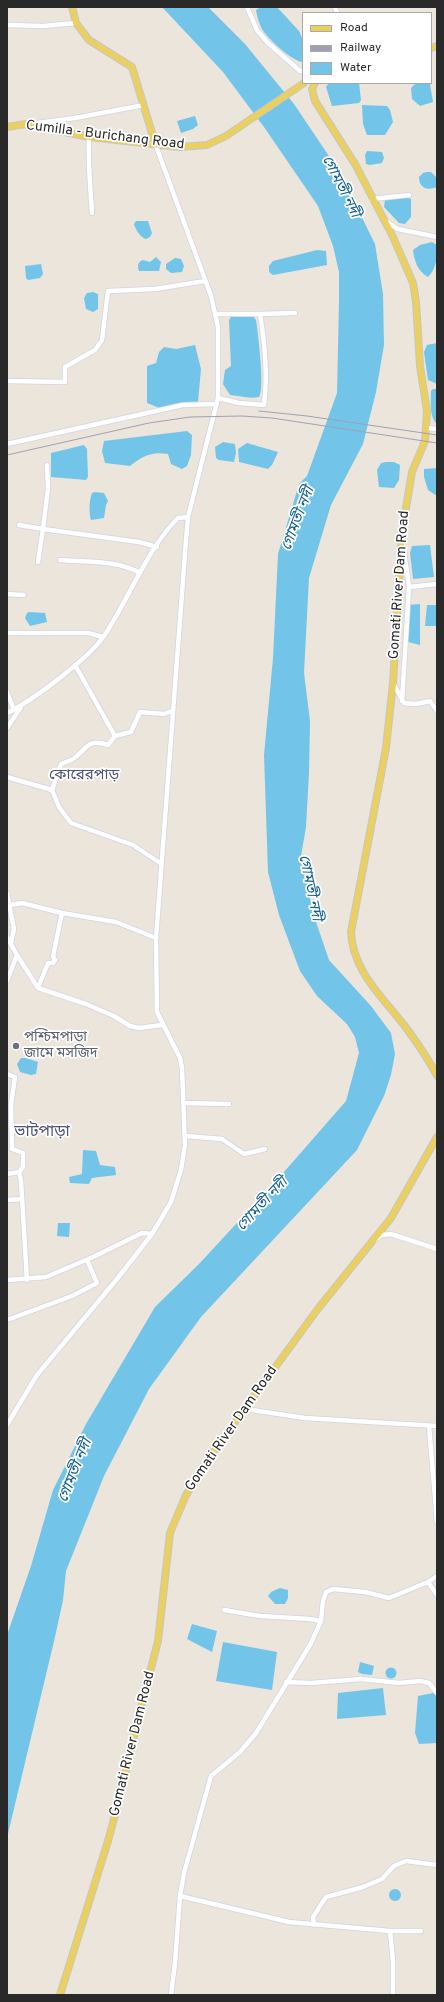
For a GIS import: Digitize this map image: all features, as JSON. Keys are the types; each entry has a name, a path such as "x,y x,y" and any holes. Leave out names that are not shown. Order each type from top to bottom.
{"main road":[{"path":"72,7 76,23 89,40 132,67 155,143"},
{"name":"Cumilla - Burichang Road","path":"7,127 26,124 88,137 155,143 179,147 198,146 216,142 303,84"},
{"name":"Gomati River Dam Road","path":"314,84 312,86 312,93 320,110 355,164 384,220 413,283 415,295 417,339 427,412 427,428 424,447 412,472 402,532 393,683 386,748 352,932 352,945 363,973 383,1001 407,1029 437,1076"},
{"name":"Gomati River Dam Road","path":"60,1995 114,1820 158,1641 170,1533 186,1495 214,1450 246,1409 317,1310 374,1241 405,1196 437,1137"}],"street":[{"path":"247,7 257,30 267,42 302,72"},
{"path":"7,26 43,26 76,23"},
{"path":"26,124 75,118 144,105"},
{"path":"88,137 88,165 90,174 92,213"},
{"path":"7,1425 37,1374 117,1279 152,1234 171,1202 181,1170 186,1136 180,1058 162,1025 157,1012 156,938 160,863 188,517 218,398 216,314 206,281 155,143"},
{"path":"372,199 409,195"},
{"path":"384,220 398,229 437,236"},
{"path":"7,381 65,382 65,367 95,350 102,340 108,291 155,289 206,281"},
{"path":"216,314 295,313"},
{"path":"218,398 239,403 264,406 266,382 264,341 260,314"},
{"path":"7,444 183,405 216,404"},
{"path":"427,428 437,429"},
{"path":"38,562 48,488 47,465"},
{"path":"7,713 21,707 75,665 103,637 156,547 178,518 188,517"},
{"path":"19,525 139,542 156,547"},
{"path":"402,532 409,587 402,701"},
{"path":"60,560 120,565 131,568 140,573"},
{"path":"409,587 437,584"},
{"path":"7,594 24,595"},
{"path":"7,633 88,633 103,637"},
{"path":"75,665 115,736"},
{"path":"393,683 402,701 406,704 430,701 437,711"},
{"path":"7,692 14,710"},
{"path":"7,728 21,707"},
{"path":"160,863 133,845 71,823 59,807 52,790 61,764 73,759 91,742 98,742 108,745 115,736 131,732 140,712 164,714 172,711"},
{"path":"7,778 52,790"},
{"path":"7,893 14,929 11,943"},
{"path":"10,905 22,903 62,913 116,922 156,938"},
{"path":"38,988 48,963 54,963 55,960 52,956 62,913"},
{"path":"7,937 38,988 86,1004 114,1016 130,1026 139,1028 162,1025"},
{"path":"7,981 17,955"},
{"path":"7,1074 15,1077 11,1105 12,1149 23,1153 23,1167 19,1172 7,1174"},
{"path":"184,1102 229,1104"},
{"path":"186,1136 222,1139 244,1154 265,1148"},
{"path":"19,1172 27,1280"},
{"path":"7,1200 22,1199"},
{"path":"7,1280 27,1280 46,1277 87,1260 142,1233 152,1234"},
{"path":"374,1241 382,1235 391,1234 437,1249"},
{"path":"7,1320 72,1296 97,1283 87,1260"},
{"path":"246,1409 305,1418 437,1426"},
{"path":"429,1426 437,1522"},
{"path":"171,1995 180,1896 184,1873 211,1776 240,1752 256,1733 310,1644 321,1621 323,1601 326,1592 333,1589 364,1592 389,1598 428,1582 437,1576"},
{"path":"428,1582 437,1595"},
{"path":"224,1610 260,1616 321,1621"},
{"path":"286,1682 311,1683 361,1679 383,1680 399,1683 420,1681 429,1683 437,1693"},
{"path":"314,1925 313,1917 326,1897 382,1879 394,1866 406,1861 437,1864"},
{"path":"180,1896 289,1922 390,1930 421,1930"},
{"path":"390,1930 393,1961 392,1995"}],"water":[{"name":"গোমতী নদী","path":"162,7 208,7 245,44 294,104 339,171 375,244 383,294 384,345 376,392 363,444 331,505 309,578 304,673 310,721 309,773 306,827 301,856 313,913 329,960 371,1006 391,1033 395,1054 391,1075 384,1096 357,1150 201,1317 149,1389 104,1476 66,1571 63,1600 55,1637 7,1838 7,1635 31,1566 53,1490 86,1424 155,1307 199,1264 284,1172 346,1101 359,1053 355,1037 347,1024 317,996 300,971 279,915 268,872 264,755 273,658 278,554 299,484 307,476 337,393 339,272 333,246 318,206 264,127 223,72"},
{"path":"261,7 277,7 299,31 302,38 302,62 287,54 265,33 259,22 256,10"},
{"path":"328,84 359,84 361,100 359,103 332,106 326,87"},
{"path":"415,84 430,84 433,102 420,106 412,99 411,88"},
{"path":"362,105 387,106 390,110 393,122 385,135 367,135 363,124"},
{"path":"195,116 198,125 193,129 181,133 177,121"},
{"path":"367,151 382,152 384,158 382,163 370,165 366,164 365,155"},
{"path":"431,172 437,178 437,187 430,189 424,188 420,184 419,177 423,173"},
{"path":"401,196 411,199 411,217 405,224 399,223 384,207 385,200"},
{"path":"136,221 148,221 152,233 150,237 146,239 140,235 134,224"},
{"path":"432,242 437,245 437,258 435,266 428,277 417,265 413,250 420,245"},
{"path":"317,250 326,251 327,265 273,275 269,272 269,266 273,261"},
{"path":"156,257 161,262 159,271 139,271 138,264 140,262 143,260 150,262"},
{"path":"175,258 181,259 184,266 182,272 171,273 166,269 166,264"},
{"path":"41,264 43,274 40,278 28,280 26,278 25,266"},
{"path":"93,292 98,294 98,309 93,312 86,309 84,298 87,293"},
{"path":"253,316 256,320 261,373 261,392 259,397 255,398 230,395 223,384 225,370 231,366 229,320 231,317"},
{"path":"437,343 437,384 428,380 424,352 427,345"},
{"path":"195,345 201,369 198,402 184,402 162,409 147,403 147,366 156,363 159,352 164,347 176,349"},
{"path":"433,389 437,389 437,424 434,421 431,409 431,391"},
{"path":"187,431 192,435 191,455 187,466 182,469 171,464 168,454 162,453 148,455 139,459 130,466 105,463 102,451 104,441"},
{"path":"223,442 235,444 236,453 234,462 219,460 216,458 215,447"},
{"path":"247,443 278,452 272,465 268,469 239,462 238,449"},
{"path":"84,445 87,449 88,477 86,480 51,477 51,453"},
{"path":"394,462 400,465 399,480 394,488 379,487 377,470 381,463"},
{"path":"437,468 437,496 428,490 424,477 424,469"},
{"path":"92,493 104,493 108,501 104,518 91,520 90,499"},
{"path":"430,545 434,577 413,579 410,553 412,546"},
{"path":"420,604 420,645 408,642 408,605"},
{"path":"427,605 437,605 437,626 425,626"},
{"path":"29,612 45,613 47,622 30,626 25,618"},
{"path":"21,1058 38,1062 36,1074 31,1075 20,1072 17,1064"},
{"path":"83,1150 96,1151 100,1165 115,1167 116,1175 92,1178 89,1184 70,1183 69,1177 82,1174"},
{"path":"58,1223 70,1223 69,1237 57,1236"},
{"path":"280,1588 288,1590 288,1598 285,1604 275,1604 268,1596 271,1592"},
{"path":"192,1624 217,1631 212,1652 187,1639"},
{"path":"223,1642 277,1652 272,1690 216,1681"},
{"path":"360,1662 374,1666 372,1675 358,1672"},
{"path":"391,1667 395,1669 397,1673 395,1677 391,1679 387,1677 385,1673 387,1669"},
{"path":"383,1688 386,1715 337,1719 338,1693"},
{"path":"433,1693 437,1695 437,1743 419,1744 415,1733 418,1696"},
{"path":"395,1889 399,1891 401,1895 399,1899 395,1901 391,1899 389,1895 391,1891"}],"railway":[{"path":"259,411 307,416 437,435"},
{"path":"7,455 149,423 190,417 242,416 272,418 437,443"}],"place":[{"name":"পশ্চিমপাড়া জামে মসজিদ","path":"16,1046"}],"district":[{"name":"কোরেরপাড়","path":"84,776"},
{"name":"ভাটপাড়া","path":"42,1133"}]}
